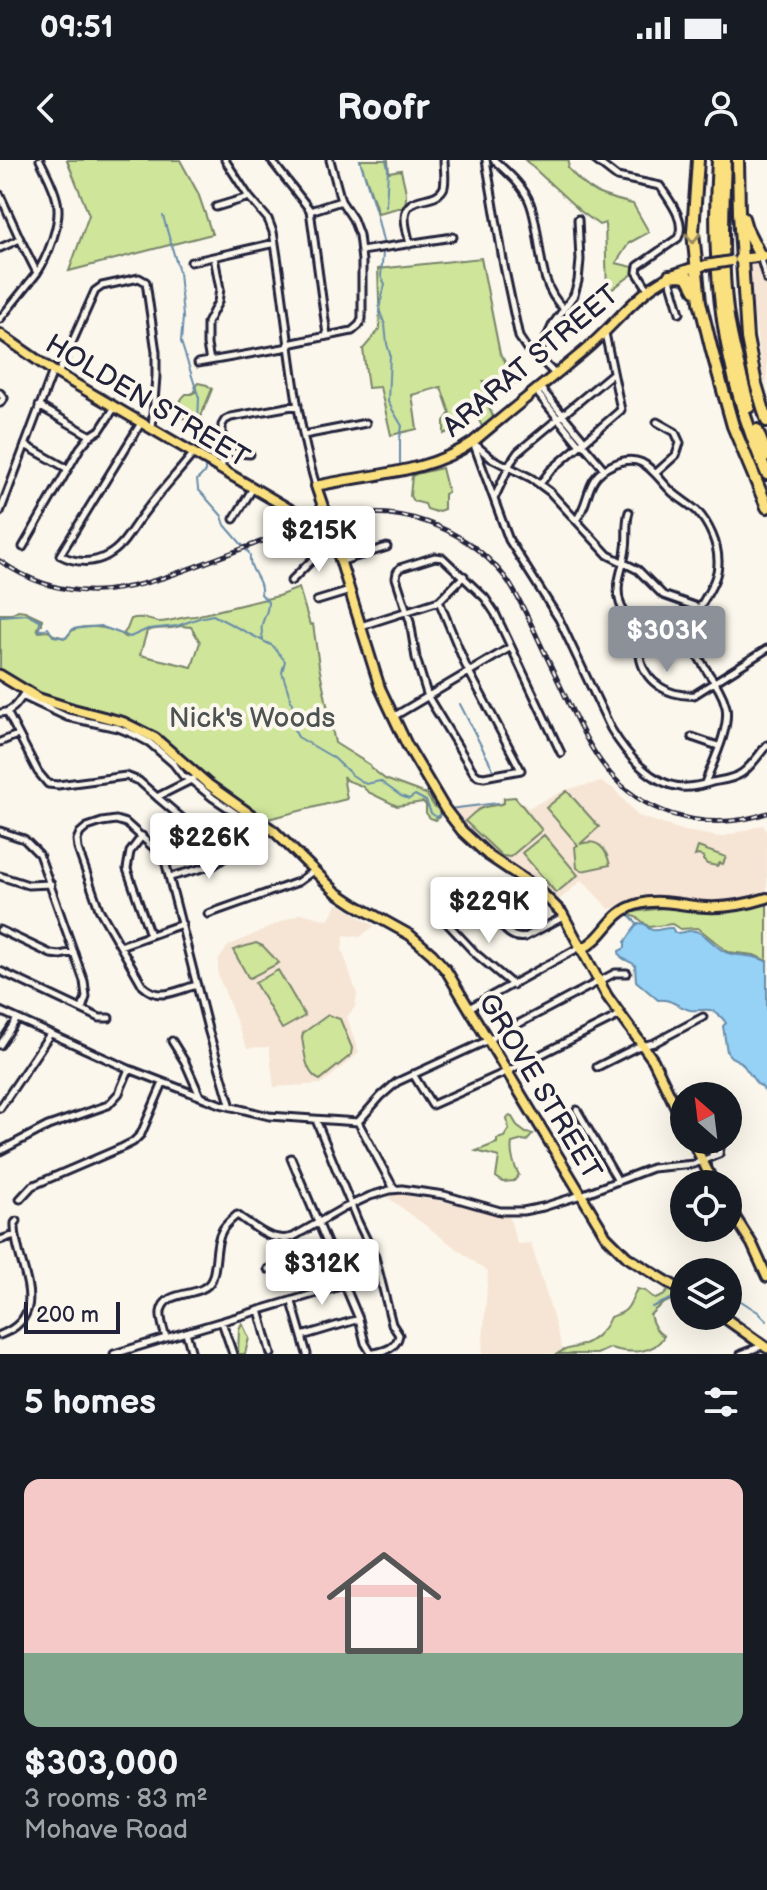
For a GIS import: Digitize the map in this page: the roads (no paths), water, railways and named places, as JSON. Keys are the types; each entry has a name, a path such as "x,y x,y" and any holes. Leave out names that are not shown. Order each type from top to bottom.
{"highway":[{"path":"698,160 693,223 701,266 702,312"},
{"path":"718,160 715,240 723,326 735,383 767,474"},
{"path":"725,160 723,243 728,312 751,417 767,456"},
{"path":"738,160 736,260 752,370 766,419"},
{"path":"738,193 746,228 764,256"},
{"path":"669,276 688,277 694,286 733,426 767,507"},
{"path":"712,351 767,493"}],"main road":[{"name":"ARARAT STREET","path":"316,486 426,465 453,455 605,333 648,289 669,276 701,266 764,256"},
{"name":"HOLDEN STREET","path":"0,334 55,372 332,534"},
{"path":"316,486 378,681 393,718 441,802 472,842 548,897 564,917 599,982 644,1046 670,1094"},
{"path":"317,525 328,521"},
{"name":"GROVE STREET","path":"0,675 24,694 107,717 136,727 155,738 194,778 263,822 341,896 422,944 446,970 601,1229 620,1251 670,1283"},
{"path":"582,949 598,938 618,914 636,905 659,902 708,907 767,898"},
{"path":"698,1154 706,1170"},
{"path":"742,1228 767,1277"},
{"path":"742,1330 766,1346"}],"street":[{"path":"0,319 37,273 49,247 59,209 40,160"},
{"path":"226,160 271,226 298,405 316,486"},
{"path":"271,160 310,211 327,335"},
{"path":"198,363 352,331 361,322 361,251 356,227 341,201 330,160"},
{"path":"410,244 405,217 407,209 415,201 441,192 444,187 444,160"},
{"path":"486,160 517,330 527,349 555,374"},
{"path":"494,160 519,185 531,203 548,287 555,301 564,309"},
{"path":"595,160 617,177 660,186 680,221 682,231 678,238 638,265 637,272 648,289"},
{"path":"0,195 37,273"},
{"path":"216,207 249,197"},
{"path":"310,211 341,201"},
{"path":"538,357 549,331 574,295 580,260 578,219"},
{"path":"361,251 453,237"},
{"path":"0,248 20,239"},
{"path":"191,262 275,243"},
{"path":"764,256 767,280"},
{"path":"210,361 207,323 217,304 220,289 214,257"},
{"path":"669,276 680,313"},
{"path":"0,512 39,406 96,289 139,278 146,282 157,365 152,429"},
{"path":"540,484 550,471 621,410 605,333"},
{"path":"493,500 518,452 613,373"},
{"path":"537,389 543,391 560,417 583,439 583,444 604,469"},
{"path":"0,393 4,398 0,403"},
{"path":"222,469 222,425 227,418 298,405"},
{"path":"39,406 91,436"},
{"path":"23,547 84,442 100,430 115,407"},
{"path":"656,473 676,455 680,443 675,432 657,422"},
{"path":"141,423 60,555 73,561 89,561 116,551 194,453"},
{"path":"304,435 366,423"},
{"path":"473,442 487,455 540,484 559,500 602,551 638,570 663,595 700,608"},
{"path":"473,442 509,540 559,619 603,715 620,743 640,765 666,783 685,787 705,784 740,774 767,745"},
{"path":"25,445 68,469"},
{"path":"222,452 250,454"},
{"path":"576,520 584,508 591,483 604,469 631,461 645,465 656,473 670,490 698,512 712,535 718,557 717,574 692,628 694,647 723,698 726,713 724,729 705,784"},
{"path":"234,519 253,488"},
{"path":"629,512 626,548 618,581 619,601 638,637 643,666 650,679 677,694 691,696 767,649"},
{"path":"291,581 310,562 336,544"},
{"path":"342,561 387,547"},
{"path":"439,601 470,672 521,770 484,777 475,774 428,697 397,579 400,568 441,557 490,604 561,753"},
{"path":"361,626 439,601 464,576"},
{"path":"317,601 350,591"},
{"path":"638,637 655,634 678,648 694,647"},
{"path":"393,718 511,647"},
{"path":"24,694 14,707 3,712 48,784 128,776 139,781 204,837 214,865"},
{"path":"0,742 17,735"},
{"path":"692,737 718,746"},
{"path":"157,797 194,778 213,798 246,820"},
{"path":"197,985 161,995 151,993 143,986 99,909 78,849 77,840 87,827 113,820 126,823 163,855 231,1107"},
{"path":"0,831 18,836 35,848 43,861 84,981 86,991 82,1009"},
{"path":"142,836 130,852 127,869 150,935"},
{"path":"170,877 214,865 231,853"},
{"path":"208,914 298,882 313,871"},
{"path":"0,876 28,885 51,884"},
{"path":"529,882 493,915 511,936 523,938 564,917"},
{"path":"447,923 476,954 513,985"},
{"path":"120,946 182,924"},
{"path":"0,930 51,954 74,952"},
{"path":"468,1008 582,949"},
{"path":"1,973 100,1018 109,1018"},
{"path":"358,1122 386,1091 413,1074 488,1040 615,973 627,973"},
{"path":"0,1011 129,1069 231,1107 269,1116 358,1122"},
{"path":"413,1074 432,1105 506,1072 620,1014"},
{"path":"597,1067 637,1047 654,1043 703,1017"},
{"path":"0,1045 17,1019"},
{"path":"0,1108 50,1034"},
{"path":"172,1041 201,1097"},
{"path":"0,1151 48,1126 108,1105 119,1093 129,1069"},
{"path":"20,1199 32,1186 136,1140 146,1125 163,1082"},
{"path":"577,1110 618,1181"},
{"path":"291,1158 359,1319 365,1343 371,1354 393,1347 399,1335 392,1324 375,1257 316,1120"},
{"path":"358,1122 394,1189"},
{"path":"166,1338 162,1310 168,1301 208,1284 213,1276 221,1234 237,1215 272,1238 285,1239 377,1193 394,1189 444,1195 514,1212 538,1209 652,1168 693,1165 712,1156"},
{"path":"0,1335 20,1323 30,1302 30,1291 15,1235 17,1221"},
{"path":"0,1240 15,1235"},
{"path":"268,1269 292,1261 285,1239"},
{"path":"114,1354 344,1285"},
{"path":"292,1302 307,1354"},
{"path":"259,1310 271,1354"},
{"path":"302,1336 359,1319"},
{"path":"222,1322 233,1354"},
{"path":"186,1332 192,1354"},
{"path":"741,1354 766,1346"}],"water":[{"path":"638,923 654,930 672,928 675,933 695,931 724,951 767,962 767,1094 741,1062 727,1052 723,1026 726,1023 719,1015 710,1010 690,1010 670,1001 658,1000 636,981 635,965 622,958 619,951 625,948 625,942"}],"waterway":[{"path":"360,160 383,241"},
{"path":"386,160 386,206"},
{"path":"163,216 179,272 183,317 181,342 199,398 198,422 203,453"},
{"path":"383,253 381,276 385,284 379,309 390,354 388,402 402,426 400,463"},
{"path":"205,466 205,472 197,480 198,489 249,553"},
{"path":"250,555 261,594 268,602 262,623 263,639"},
{"path":"0,615 27,614 40,620 39,631 48,628 53,636 66,638 73,629 100,626 130,637 148,629 177,626 213,615 273,646 285,661 282,672 294,710 292,726 298,737 334,758 366,784 380,781 401,796 409,799 415,795 426,801 436,817 440,812"},
{"path":"460,704 494,771"},
{"path":"449,809 498,803"},
{"path":"628,914 638,924"},
{"path":"652,1307 670,1299"},
{"path":"742,1302 767,1321"}],"railway":[{"path":"0,561 28,577 55,587 81,591 107,590 160,579 327,519 384,513 426,522 470,544 505,577 521,603 596,755 634,796 671,814 707,821 731,821 767,813"}],"park label":[{"name":"Nick's Woods","path":"252,717"}]}
